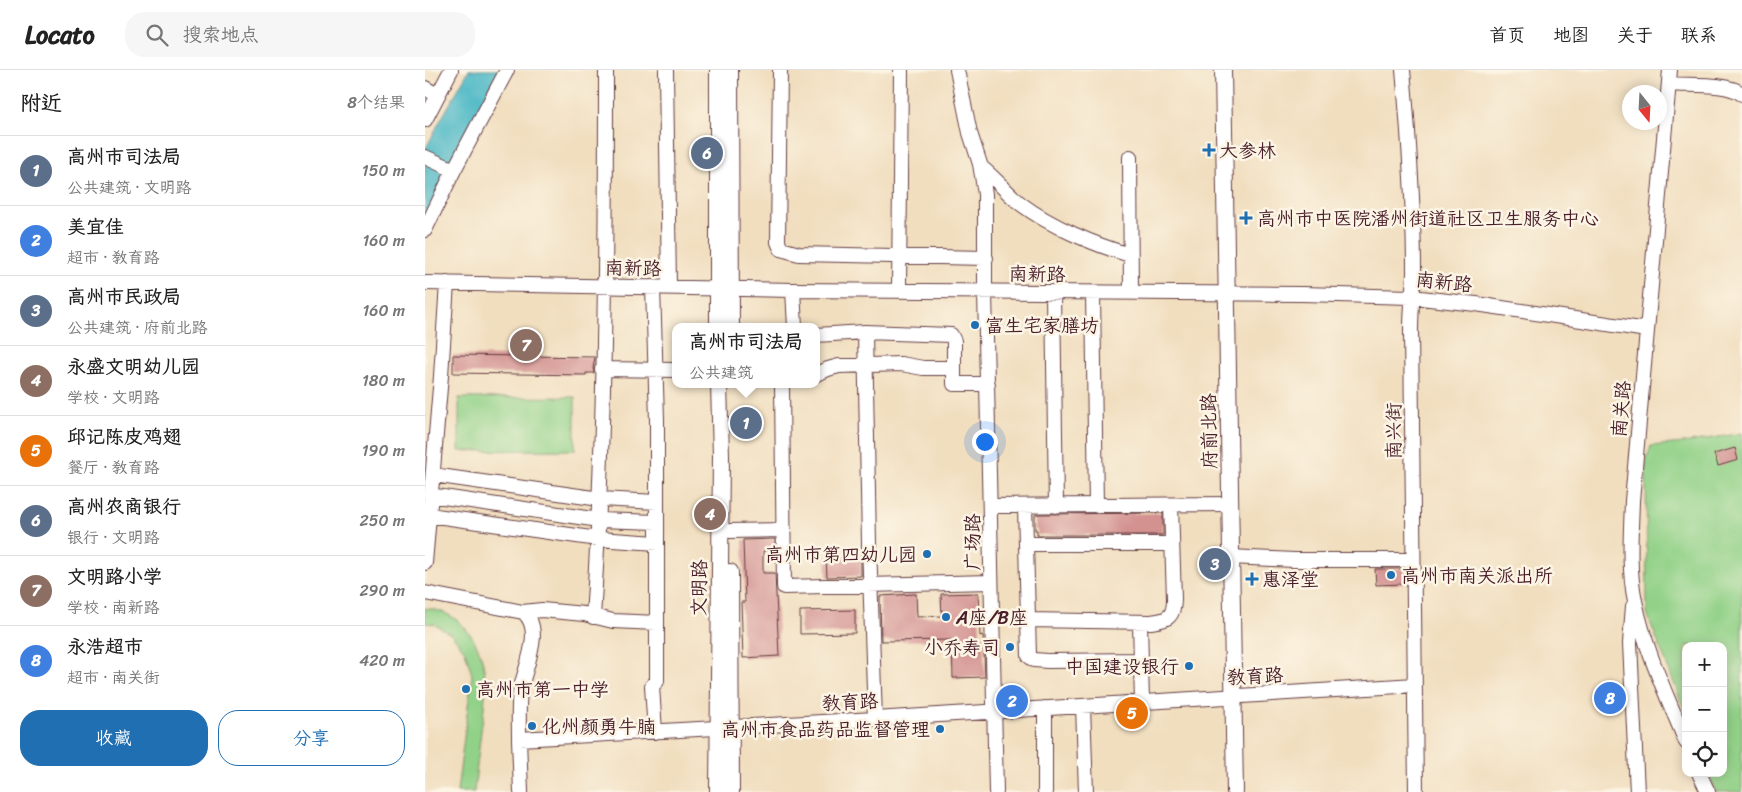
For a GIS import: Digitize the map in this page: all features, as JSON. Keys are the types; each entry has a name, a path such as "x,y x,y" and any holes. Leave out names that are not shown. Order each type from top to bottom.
{"main road":[{"path":"718,70 725,289 730,323"},
{"path":"719,323 725,289 730,70"},
{"name":"府前北路","path":"1223,70 1235,792"},
{"name":"文明路","path":"719,388 724,728 731,792"},
{"name":"文明路","path":"719,792 724,728 730,531 731,388"}],"street":[{"path":"425,120 431,92 451,70"},
{"path":"425,230 451,169 507,70"},
{"path":"593,617 599,520 606,232 605,70"},
{"path":"666,70 669,288"},
{"path":"781,70 778,242 781,249 799,254 986,258"},
{"path":"899,290 901,70"},
{"name":"广场路","path":"957,70 969,133 981,167 985,194 985,292 996,792"},
{"name":"南兴街","path":"1403,70 1413,222 1414,275 1411,297 1417,792"},
{"name":"南关路","path":"1670,70 1632,500 1631,553 1635,599 1647,644 1682,732"},
{"path":"1669,84 1716,86 1732,89 1742,94"},
{"path":"425,157 451,169"},
{"path":"1130,157 1131,293"},
{"path":"981,167 1021,204 1041,216 1088,240 1130,255"},
{"name":"南新路","path":"425,283 793,290 1411,297 1476,304 1647,330"},
{"path":"425,563 447,283"},
{"path":"653,287 657,502 657,681 653,686 655,732"},
{"path":"793,290 795,323"},
{"path":"1053,293 1056,506"},
{"path":"1093,293 1096,506"},
{"path":"820,335 865,332 951,334 954,341 954,384 988,384"},
{"path":"865,332 870,585 875,719"},
{"path":"820,372 839,366 866,365 901,364 923,368 954,368"},
{"path":"602,369 672,370"},
{"path":"782,388 784,587 991,582"},
{"path":"433,475 599,499 657,502"},
{"path":"430,495 599,520 657,522"},
{"path":"990,506 1171,506 1230,504"},
{"path":"1025,506 1028,653 1031,659 1048,661 1141,660"},
{"path":"1027,620 1151,622 1164,620 1174,609 1171,506"},
{"path":"429,515 598,539 657,543"},
{"path":"730,531 784,530"},
{"path":"1026,544 1173,544"},
{"path":"1230,558 1413,560"},
{"path":"425,593 523,612 542,610 584,614 613,621 657,623"},
{"path":"1635,599 1631,616 1630,643 1637,792"},
{"path":"521,792 520,695 533,638 530,619 523,612"},
{"path":"1140,622 1142,703"},
{"name":"教育路","path":"519,739 995,712 1415,685"},
{"path":"1083,706 1085,792"},
{"path":"1045,708 1045,792"},
{"path":"1701,777 1708,792"}],"green space":[{"path":"575,397 575,450 459,451 459,398"},
{"path":"1742,433 1742,792 1716,792 1710,777 1727,777 1727,642 1682,642 1682,704 1647,614 1646,462 1651,446 1684,443"},
{"path":"425,608 437,610 457,620 474,640 480,652 485,677 485,690 474,792 457,792 472,675 465,651 452,635 434,624 425,623"}],"water":[{"path":"469,70 499,70 469,126 425,221 425,150"}],"building":[{"path":"453,355 595,357 594,373 586,373 586,375 453,373"},
{"path":"1735,448 1738,460 1718,466 1714,454"},
{"path":"1039,514 1163,514 1163,535 1037,535 1037,530 1035,530 1035,515"},
{"path":"775,539 775,550 763,551 763,573 775,573 779,656 743,658 741,602 745,602 743,540"},
{"path":"861,557 861,576 827,577 826,558"},
{"name":"高州市南关派出所","path":"1375,569 1405,569 1405,584 1376,585"},
{"name":"A座/B座","path":"978,593 980,636 983,635 985,677 953,678 952,640 881,641 880,596 916,594 917,617 942,616 941,594"},
{"path":"855,610 855,633 800,634 800,611"}],"place":[{"name":"大参林","path":"1209,150"},
{"name":"高州农商银行","path":"707,153"},
{"name":"高州市中医院潘州街道社区卫生服务中心","path":"1246,218"},
{"name":"富生宅家膳坊","path":"975,325"},
{"name":"文明路小学","path":"526,345"},
{"name":"高州市司法局","path":"746,423"},
{"name":"永盛文明幼儿园","path":"710,514"},
{"name":"高州市第四幼儿园","path":"927,554"},
{"name":"高州市民政局","path":"1215,564"},
{"name":"高州市南关派出所","path":"1391,575"},
{"name":"惠泽堂","path":"1252,579"},
{"name":"A座/B座","path":"946,617"},
{"name":"小乔寿司","path":"1010,647"},
{"name":"中国建设银行","path":"1189,666"},
{"name":"高州市第一中学","path":"466,689"},
{"name":"永浩超市","path":"1610,698"},
{"name":"美宜佳","path":"1012,701"},
{"name":"邱记陈皮鸡翅","path":"1132,713"},
{"name":"化州颜勇牛腩","path":"532,726"},
{"name":"高州市食品药品监督管理","path":"940,729"}]}
